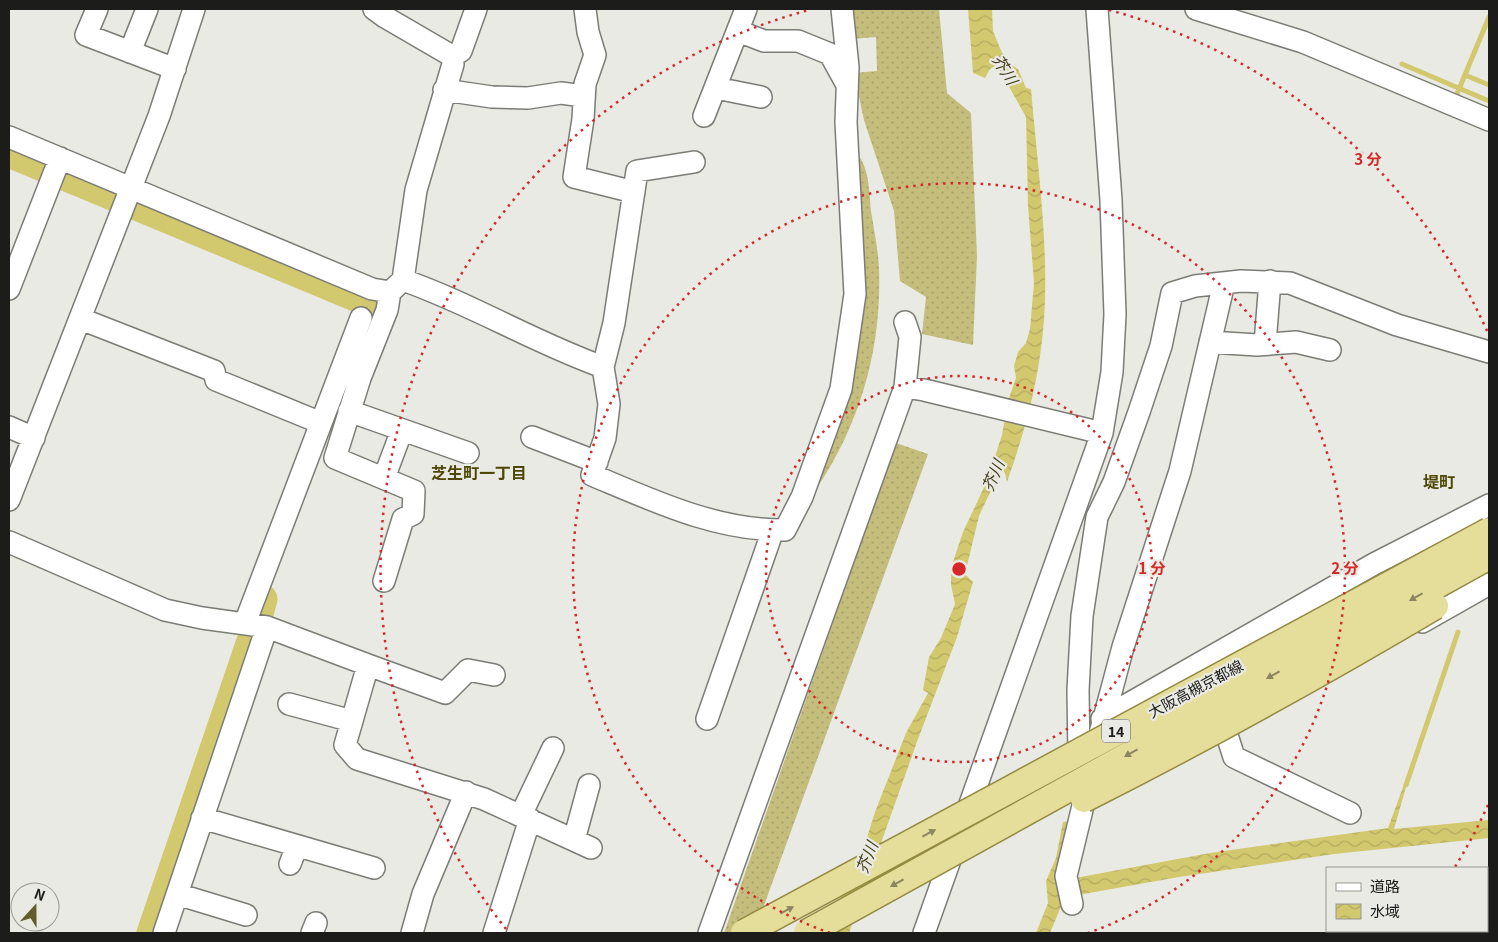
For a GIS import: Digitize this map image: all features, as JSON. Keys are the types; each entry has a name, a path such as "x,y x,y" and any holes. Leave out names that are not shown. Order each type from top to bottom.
{"main road":[{"path":"953,820 1049,757 1148,698 1317,611 1489,518"},
{"name":"大阪高槻京都線","path":"744,933 1489,531"},
{"name":"大阪高槻京都線","path":"807,933 1489,556"},
{"path":"964,846 1075,803 1178,752 1352,655 1489,573"}],"street":[{"path":"96,9 86,35 175,69"},
{"path":"130,52 147,9"},
{"path":"9,500 131,188 175,69 194,9"},
{"path":"374,9 385,18 452,56"},
{"path":"452,56 461,51 476,9"},
{"path":"585,9 588,32 595,55 583,96 583,119 574,177 634,192"},
{"path":"704,116 746,9"},
{"path":"694,162 637,171 621,263 614,323 603,367 609,404 604,438 592,475 677,511 752,529 786,530 802,497 841,389 855,294 846,122 847,85 842,9"},
{"path":"924,933 1112,372 1115,314 1111,200 1096,9"},
{"path":"1196,9 1319,48 1489,120"},
{"path":"738,31 764,41 798,42 830,54 840,69 847,85"},
{"path":"384,582 403,519 413,514 414,490 334,458 360,378 396,286 416,190 453,64 452,56"},
{"path":"716,88 761,97"},
{"path":"444,90 492,97 528,98 561,93 583,96"},
{"path":"9,137 372,289 396,286 427,288 560,352 603,367"},
{"path":"9,289 60,158"},
{"path":"1098,517 1114,482 1140,412 1161,346 1172,294 1195,286 1224,283 1270,281 1290,284 1396,325 1489,352"},
{"path":"1265,344 1270,281"},
{"path":"1072,904 1066,876 1082,813 1102,719 1180,472 1224,283"},
{"path":"245,623 360,318"},
{"path":"81,319 214,371 216,380 321,424"},
{"path":"709,933 914,388 910,337 905,322"},
{"path":"1210,342 1265,344 1296,342 1330,350"},
{"path":"914,388 1092,431"},
{"path":"349,411 468,454"},
{"path":"9,427 34,438"},
{"path":"384,478 402,430"},
{"path":"1090,772 1078,757 1078,690 1082,616 1098,517 1092,431"},
{"path":"532,437 597,462"},
{"path":"1102,719 1374,564 1489,505"},
{"path":"707,719 773,530"},
{"path":"9,542 165,610 202,618 267,627 445,693 468,670 494,675"},
{"path":"1082,813 1489,584"},
{"path":"164,933 267,627"},
{"path":"368,665 345,745 358,760 466,792 526,817 583,844 590,785"},
{"path":"289,704 352,721"},
{"path":"1226,732 1234,756 1315,805 1350,813"},
{"path":"494,933 526,817 553,748"},
{"path":"412,933 423,894 466,792"},
{"path":"202,818 294,855 361,870"},
{"path":"177,894 246,917"}],"shaded area":[{"path":"851,9 939,9 947,93 971,113 977,256 973,345 922,334 926,297 900,281 894,211 864,120 854,73 877,71 876,37 852,39"},
{"path":"854,150 863,163 868,179 878,254 879,297 877,326 866,383 857,410 846,437 817,488 813,486 848,388"},
{"path":"896,443 928,454 754,933 724,933"}],"water":[{"name":"芥川","path":"968,9 992,9 993,31 1006,61 1018,69 1026,88 1031,89 1043,222 1045,275 1044,325 1038,371 1022,438 1007,482 1005,473 1001,469 979,516 965,574 973,582 957,637 918,739 849,933 823,933 860,860 875,812 906,733 928,693 923,690 929,657 941,638 955,604 951,585 951,568 963,532 987,481 1002,435 1008,401 1016,378 1014,366 1018,352 1026,343 1030,329 1034,283 1028,206 1026,117 997,65 990,69 985,78 973,73"},
{"path":"1406,779 1408,780 1394,829 1489,820 1489,838 1334,854 1179,877 1078,895 1062,904 1050,933 1036,933 1048,903 1046,881 1056,858 1063,822 1070,821 1075,878 1210,853 1388,828"}],"waterway":[{"path":"1457,94 1489,17"},
{"path":"1402,64 1489,101"},
{"path":"1465,75 1489,85"},
{"path":"9,153 377,306 363,343"},
{"path":"151,933 253,635 263,599"},
{"path":"1406,785 1458,632"}],"district":[{"name":"芝生町一丁目","path":"479,472"},
{"name":"堤町","path":"1439,481"}]}
